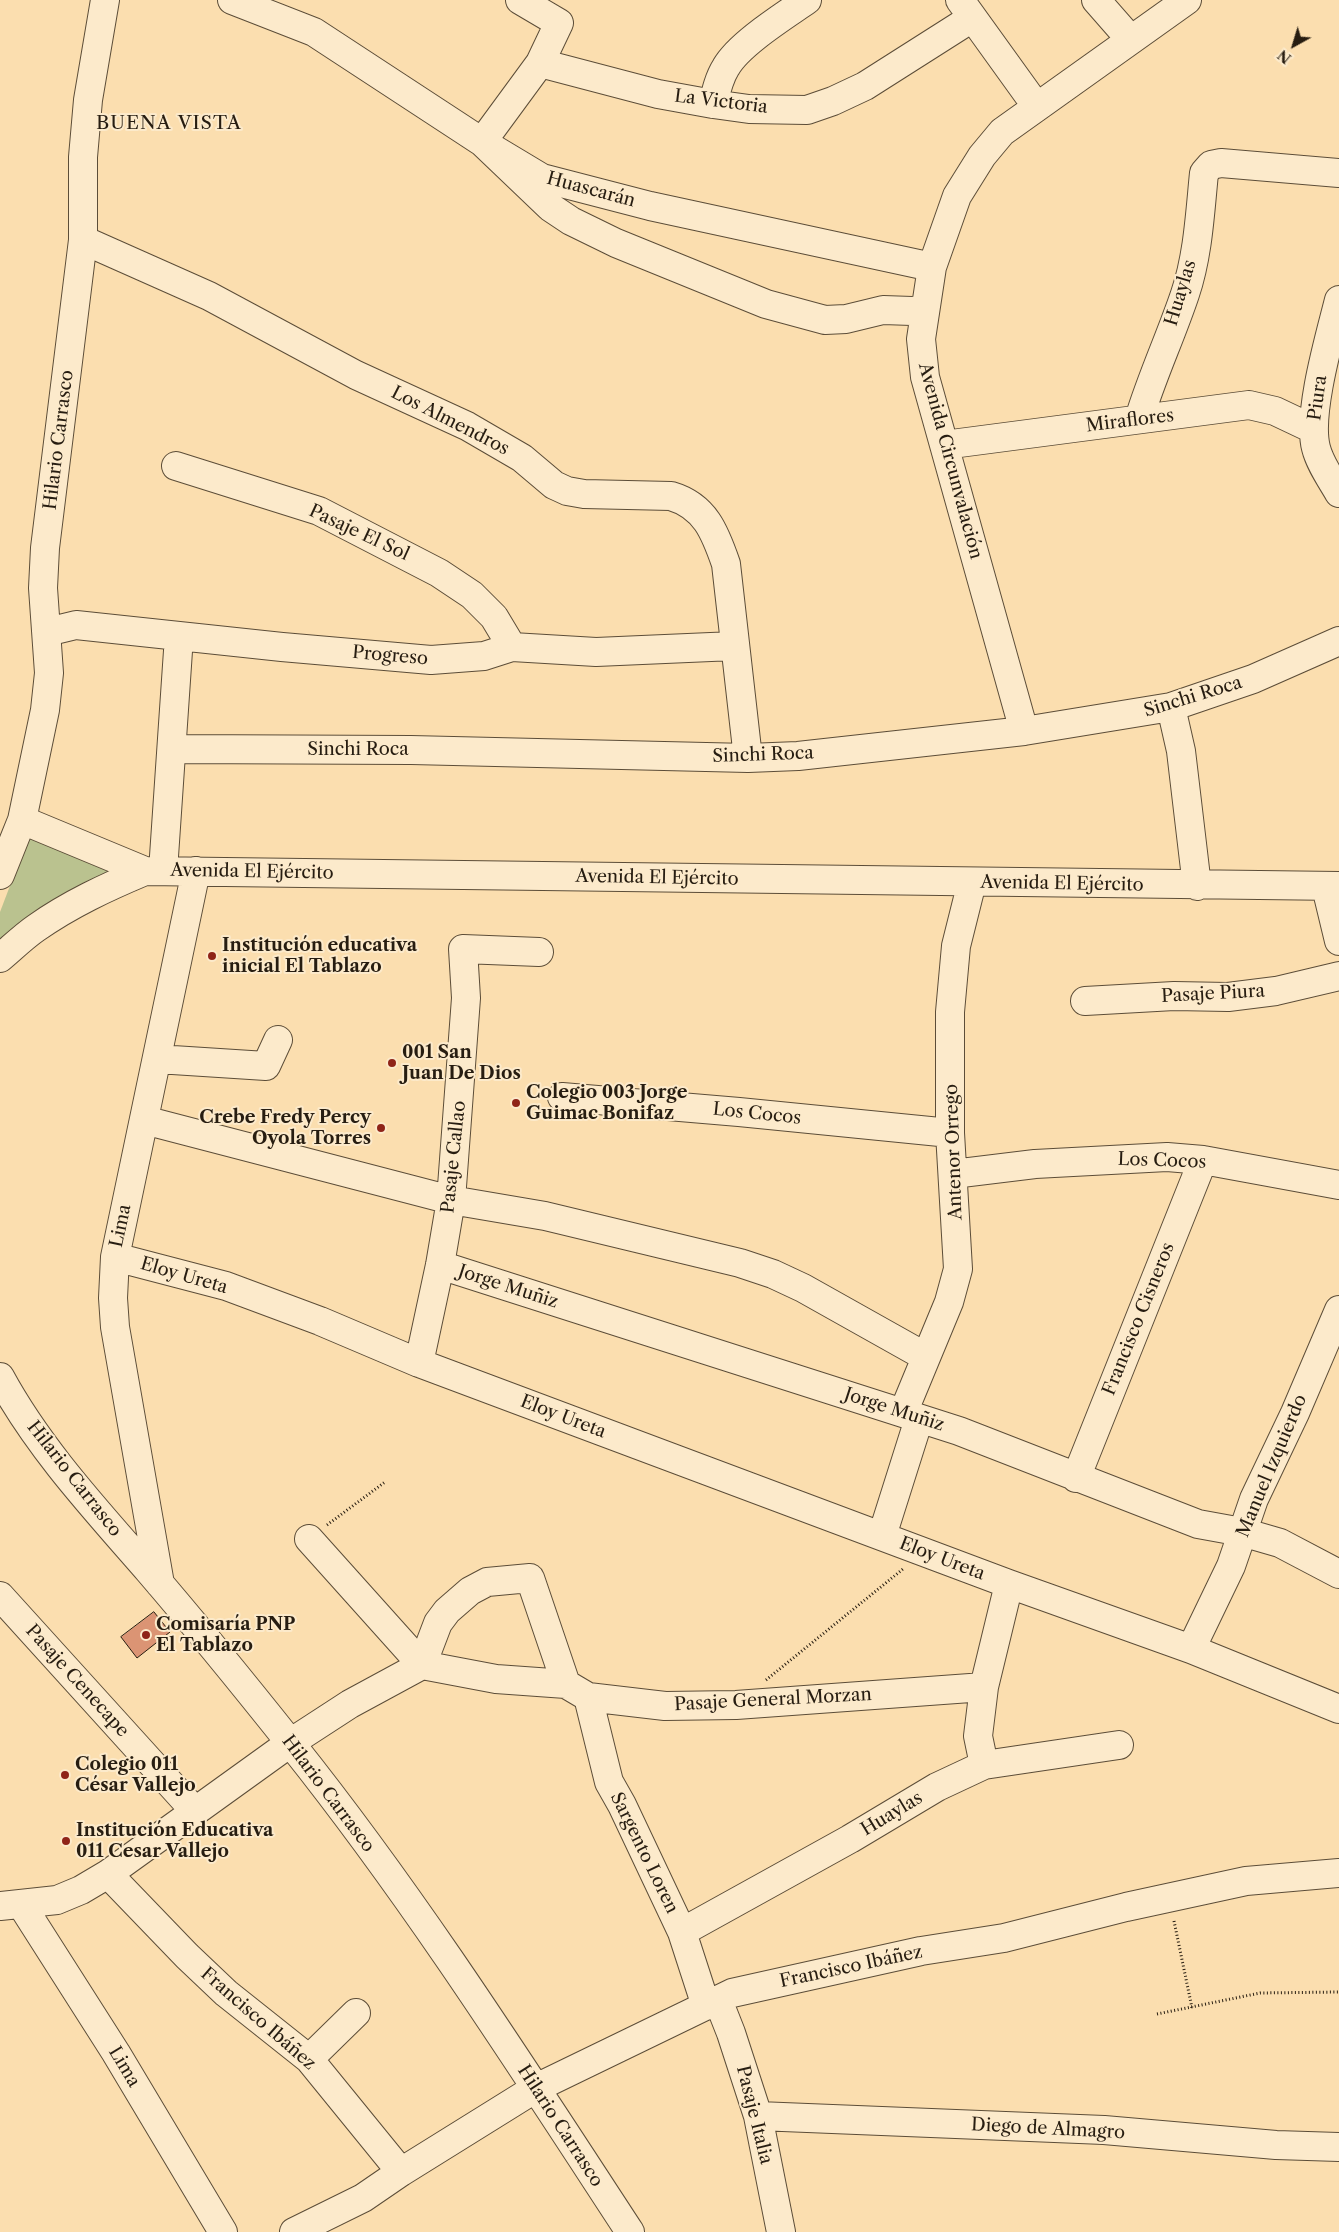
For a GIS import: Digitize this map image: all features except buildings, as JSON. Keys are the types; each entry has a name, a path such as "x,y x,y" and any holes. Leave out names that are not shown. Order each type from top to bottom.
{"street":[{"name":"Hilario Carrasco","path":"0,876 22,820 44,710 49,673 43,588 45,548 83,240 83,157 88,100 105,0"},
{"name":"Huascarán","path":"232,0 314,32 482,142 542,178 575,188 932,267"},
{"path":"714,104 718,85 726,66 753,38 807,0"},
{"path":"1096,0 1131,40"},
{"name":"Avenida Circunvalación","path":"1024,731 925,377 921,339 932,267 957,196 982,156 1002,132 1187,0"},
{"path":"544,9 540,63 482,142 550,207 616,243 766,304 825,320 846,319 883,310 925,309"},
{"path":"966,9 1038,107"},
{"name":"La Victoria","path":"540,63 658,94 714,104 749,110 807,110 833,101 865,86 966,9"},
{"name":"Huaylas","path":"1139,419 1151,381 1186,292 1195,247 1204,173 1210,165 1221,163 1339,173"},
{"name":"Los Almendros","path":"83,240 209,296 356,375 467,426 522,458 554,485 568,491 584,494 670,496 695,506 719,543 726,564 748,758"},
{"name":"Piura","path":"1339,300 1323,363 1313,429 1316,449 1339,493"},
{"name":"Miraflores","path":"944,445 1249,405 1274,411 1313,429"},
{"name":"Pasaje El Sol","path":"176,466 319,511 439,573 472,595 494,617 512,648"},
{"name":"Progreso","path":"47,632 76,625 431,660 484,656 512,648 596,652 734,646"},
{"path":"22,820 154,871 172,749 179,636"},
{"name":"Sinchi Roca","path":"172,749 421,750 748,758 798,756 1024,731 1171,708 1253,679 1339,641"},
{"path":"1171,708 1181,751 1198,886"},
{"name":"Avenida El Ejército","path":"0,958 35,928 93,894 154,871 1198,886 1333,886"},
{"name":"Lima","path":"160,1584 115,1327 113,1298 115,1257 196,871"},
{"name":"Antenor Orrego","path":"882,1536 926,1357 949,1302 958,1269 950,1133 950,1012 956,946 972,882"},
{"path":"1333,886 1339,940"},
{"name":"Pasaje Callao","path":"419,1363 440,1265 451,1200 466,998 463,949 539,952"},
{"name":"Pasaje Piura","path":"1085,1001 1174,996 1228,996 1276,991 1339,976"},
{"path":"156,1059 266,1066 278,1040"},
{"name":"Los Cocos","path":"562,1097 950,1133"},
{"path":"144,1120 451,1200 544,1216 740,1263 773,1274 803,1288 926,1357"},
{"name":"Los Cocos","path":"953,1174 1035,1164 1107,1159 1167,1158 1203,1160 1339,1185"},
{"name":"Francisco Cisneros","path":"1076,1478 1203,1160"},
{"name":"Eloy Ureta","path":"115,1257 226,1286 419,1363 1009,1584 1191,1649 1339,1709"},
{"name":"Jorge Muñiz","path":"440,1265 959,1431 1198,1524 1242,1532 1280,1543 1339,1574"},
{"name":"Manuel Izquierdo","path":"1191,1649 1231,1566 1254,1499 1295,1413 1339,1310"},
{"name":"Hilario Carrasco","path":"0,1376 39,1438 73,1483 160,1584 324,1785 428,1929 536,2088 630,2232"},
{"path":"10,1905 57,1900 80,1890 108,1874 194,1810 290,1743 350,1704 422,1665 309,1539"},
{"name":"Sargento Loren","path":"422,1665 438,1623 447,1611 470,1591 487,1582 530,1578 577,1691 609,1782 622,1805 682,1932 712,2003"},
{"path":"984,1765 978,1736 984,1687 1009,1584"},
{"name":"Pasaje Cenecape","path":"0,1596 194,1810"},
{"name":"Pasaje General Morzan","path":"422,1665 496,1679 666,1706 736,1704 984,1687"},
{"name":"Huaylas","path":"682,1932 850,1840 937,1787 984,1765 1119,1745"},
{"name":"Francisco Ibáñez","path":"294,2232 364,2198 401,2172 536,2088 732,1993 921,1951 1004,1938 1169,1897 1246,1881 1339,1873"},
{"name":"Francisco Ibáñez","path":"108,1874 187,1956 226,1993 309,2059 401,2172"},
{"name":"Lima","path":"10,1905 116,2053 223,2232"},
{"name":"Pasaje Italia","path":"712,2003 731,2032 758,2116 781,2232"},
{"path":"309,2059 356,2014"},
{"name":"Diego de Almagro","path":"758,2116 1104,2130 1276,2145 1339,2147"}],"path":[{"path":"309,1539 384,1482"},
{"path":"765,1680 925,1552"},
{"path":"1169,1897 1192,2008"},
{"path":"1158,2014 1260,1993 1339,1992"}],"green space":[{"path":"29,836 119,867 0,946 0,912"}],"place":[{"name":"Institución educativa inicial El Tablazo","path":"212,956"},
{"name":"001 San Juan De Dios","path":"392,1063"},
{"name":"Colegio 003 Jorge Guimac Bonifaz","path":"516,1103"},
{"name":"Crebe Fredy Percy Oyola Torres","path":"381,1128"},
{"name":"Comisaría PNP El Tablazo","path":"146,1635"},
{"name":"Colegio 011 César Vallejo","path":"65,1775"},
{"name":"Institución Educativa 011 Cesar Vallejo","path":"66,1841"}],"district":[{"name":"BUENA VISTA","path":"169,124"}]}
